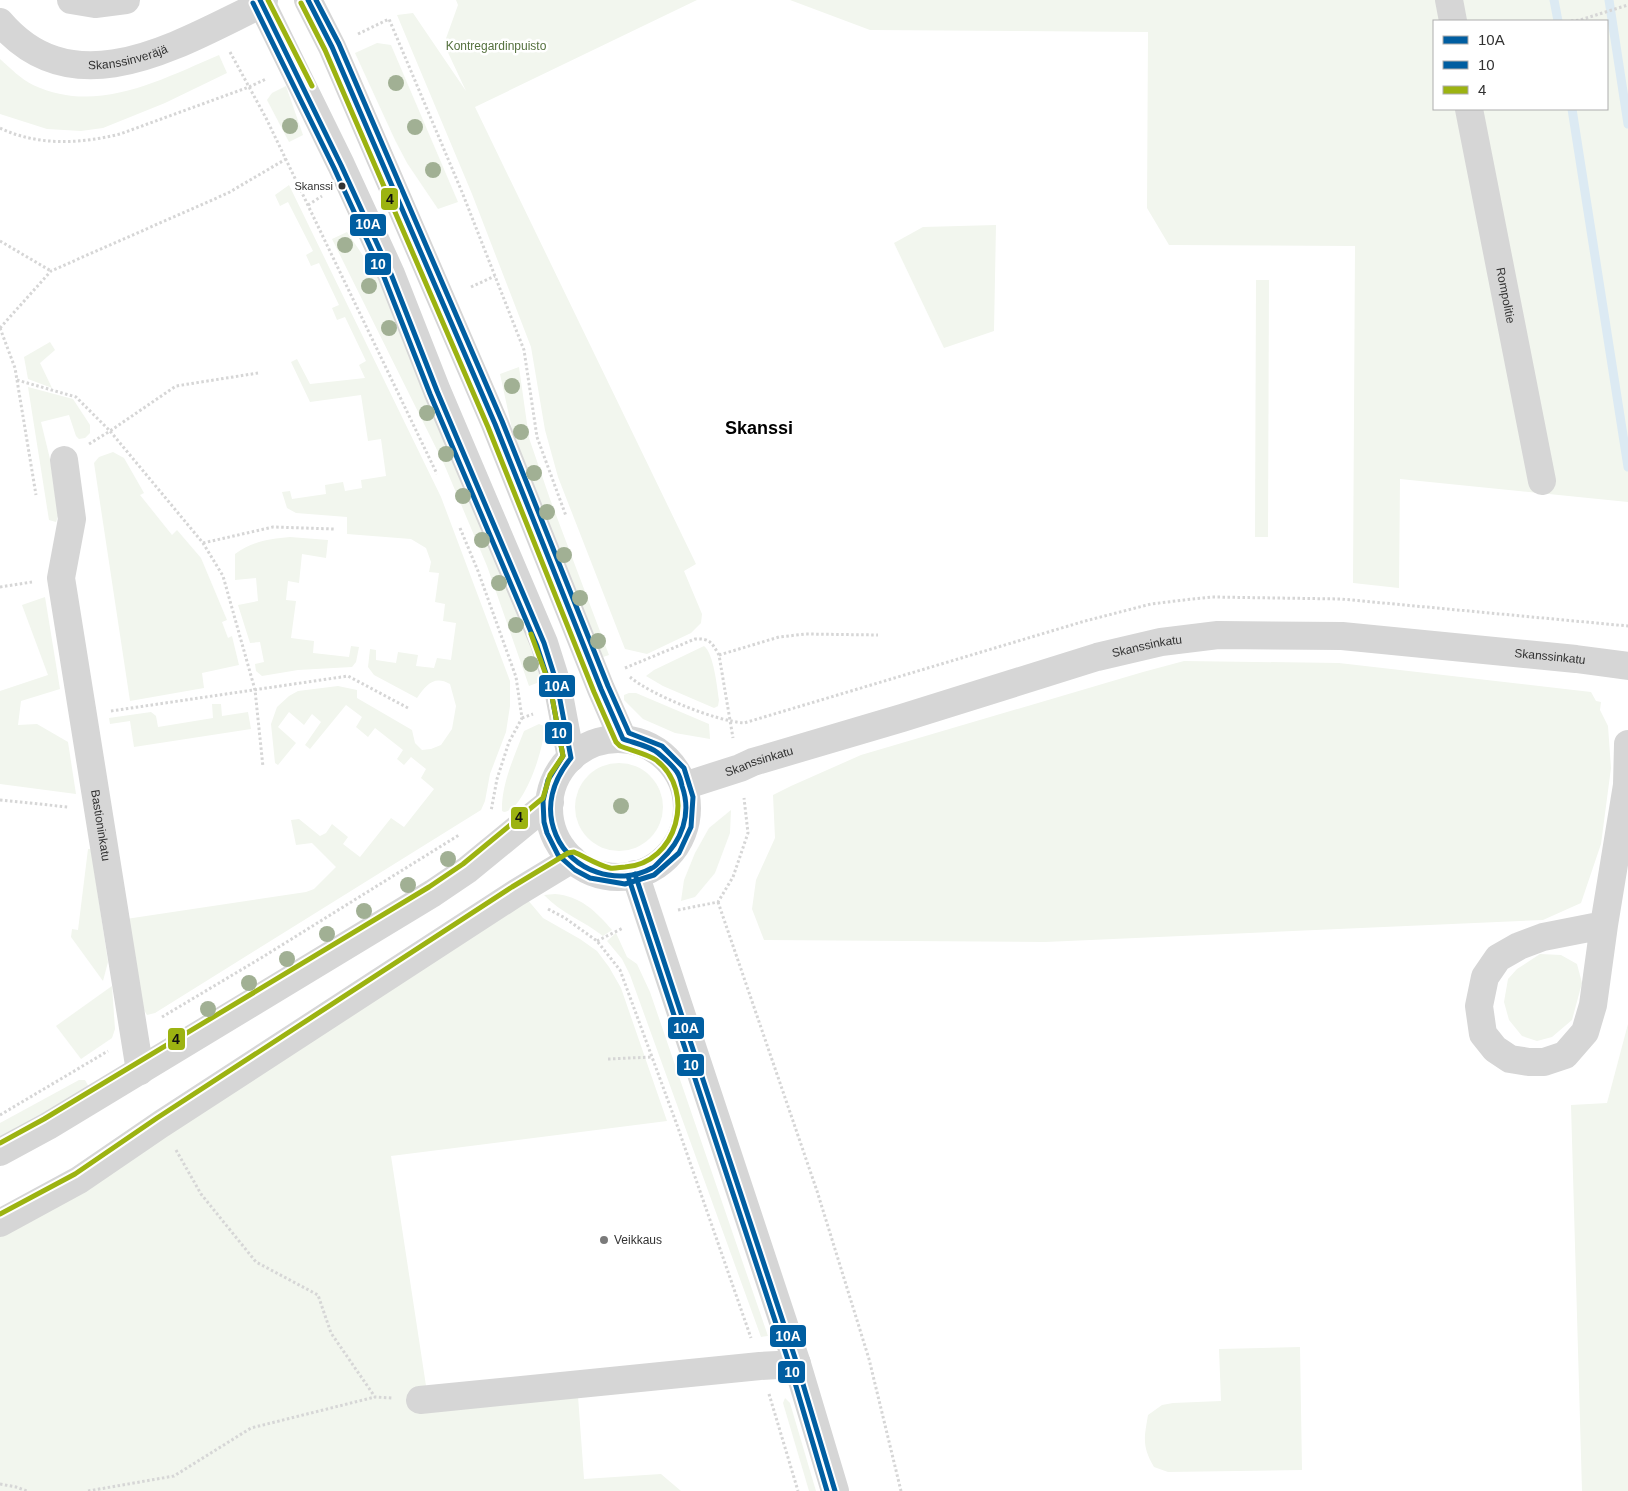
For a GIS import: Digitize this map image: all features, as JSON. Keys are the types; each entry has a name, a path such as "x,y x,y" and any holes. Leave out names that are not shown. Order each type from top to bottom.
{"street":[{"path":"71,0 95,4 126,0"},
{"path":"308,0 332,47 471,367 623,739"},
{"path":"1449,0 1453,20"},
{"path":"262,1 341,164 391,274 437,391 544,643 557,684 571,758"},
{"name":"Skanssinveräjä","path":"0,22 26,47 43,57 58,62 101,65 121,64 144,57 215,26 262,1"},
{"name":"Rompolitie","path":"1469,110 1542,481"},
{"name":"Bastioninkatu","path":"64,460 72,519 61,578 140,1071"},
{"name":"Skanssinkatu","path":"684,786 753,762 1097,657 1161,642 1218,635 1342,636 1576,659 1628,666"},
{"path":"609,739 623,739 646,745 665,757 675,769 684,786 687,811 685,826 672,852 649,870 618,876 602,874 586,868 572,859 562,847 555,833 550,818 550,802 556,778 562,767 571,758 582,749 595,743 609,739"},
{"path":"1604,925 1543,937 1519,946 1498,958 1485,977 1479,1006 1483,1034 1495,1049 1510,1059 1544,1062 1565,1055 1585,1032 1593,1005 1627,784 1628,744"},
{"path":"0,1152 48,1126 140,1071 433,893 467,870 550,802"},
{"path":"0,1223 78,1180 527,885 572,859"},
{"path":"635,874 797,1364 835,1491"},
{"path":"420,1400 760,1366 797,1364"}],"path":[{"path":"1580,20 1628,5"},
{"path":"389,19 462,192 524,350 537,437 568,520"},
{"path":"215,26 250,87 286,159 439,477"},
{"path":"0,128 11,133 37,139 62,142 98,140 120,134 250,87"},
{"path":"37,502 15,368 0,328 51,271 228,193 286,159"},
{"path":"308,204 324,195"},
{"path":"0,242 51,271"},
{"path":"471,287 495,276"},
{"path":"64,460 176,386 258,373"},
{"path":"17,380 76,397 110,431 203,543 223,576 255,690 264,767"},
{"path":"457,520 478,571 516,677 522,718 509,742 497,779 490,816 503,841"},
{"path":"203,543 273,527 335,529"},
{"path":"719,655 779,637 806,634 878,635"},
{"path":"597,941 649,916 718,902 733,877 748,832 740,768 719,655 712,643 704,639 695,639 625,668"},
{"path":"622,662 631,678"},
{"path":"83,716 348,676 408,708"},
{"path":"0,800 98,810"},
{"path":"0,1115 78,1070 460,835"},
{"path":"527,885 537,902 565,918 597,941 620,970 760,1366 798,1491"},
{"path":"718,902 817,1191 869,1359 901,1491"},
{"path":"608,1059 652,1057"},
{"path":"161,1124 201,1194 256,1262 318,1295 331,1333 375,1397"},
{"path":"88,1491 174,1476 251,1428 375,1397 420,1400"},
{"path":"0,1484 27,1491"}],"green space":[{"name":"Kontregardinpuisto","path":"456,0 697,0 475,107 696,564 684,571 702,614 701,623 691,633 647,654 625,649 558,477 545,430 531,347 472,194 397,15 413,13 466,91 444,44 458,5"},
{"path":"790,0 1628,0 1628,502 1400,479 1399,588 1353,583 1355,246 1169,245 1147,208 1148,32 870,30"},
{"path":"377,43 391,45 458,202 438,209 407,163 395,140 355,53"},
{"path":"219,55 227,73 165,103 103,128 81,131 47,129 0,114 0,59 20,77 33,85 57,93 81,96 128,91"},
{"path":"286,86 303,135 289,142 267,100 272,93"},
{"path":"289,185 441,497 510,681 510,706 506,732 490,774 485,801 481,810 155,1013 147,1015 137,999 126,919 306,892 314,889 336,867 312,843 296,845 291,820 299,819 320,836 326,833 332,824 348,837 343,844 360,857 391,818 404,827 434,789 421,778 426,769 411,757 404,765 397,759 403,750 375,728 368,737 356,727 362,717 346,705 310,749 305,745 321,722 312,714 304,725 289,712 278,727 296,743 278,765 275,763 271,724 277,707 298,691 338,686 357,690 357,698 412,730 415,743 422,750 441,745 452,729 456,706 450,684 444,681 435,681 427,685 417,698 374,675 368,667 370,649 376,650 376,660 396,663 398,652 418,655 416,666 434,668 437,658 451,660 456,623 443,621 445,604 435,602 439,573 429,572 431,562 426,548 411,539 347,534 347,517 296,513 287,508 282,492 290,491 292,499 326,494 325,485 343,482 345,491 362,488 361,480 386,476 381,439 368,441 361,395 310,402 291,362 297,359 310,384 365,378 359,365 366,361 345,317 337,320 332,308 339,305 319,263 311,266 306,255 313,251 288,202 280,206 275,195"},
{"path":"996,225 994,331 944,348 894,243 923,227"},
{"path":"347,232 385,288 545,680 529,686 487,566 444,464 332,239"},
{"path":"1256,280 1269,280 1268,537 1255,537"},
{"path":"50,342 55,350 40,363 52,388 28,379 24,357"},
{"path":"519,367 529,438 609,655 597,659 515,443 500,374"},
{"path":"28,387 73,399 90,425 90,433 85,438 79,439 76,436 69,415 41,422 50,459 58,516 56,522 49,520"},
{"path":"113,452 124,458 144,493 140,495 172,535 177,530 201,558 227,620 222,622 228,638 232,636 239,665 202,673 204,688 130,701 94,463 99,457"},
{"path":"290,537 328,540 326,558 302,554 299,583 288,581 286,600 296,601 291,638 314,641 313,653 349,657 351,646 359,647 356,662 352,667 298,670 262,676 256,671 255,664 264,662 260,642 250,643 238,605 258,601 256,578 235,580 235,554 255,543"},
{"path":"45,597 60,689 21,701 18,725 37,724 68,742 76,794 0,784 0,691 48,675 22,605"},
{"path":"704,646 710,656 714,671 719,700 718,706 714,708 663,686 646,676 654,670"},
{"path":"1184,661 1339,663 1591,692 1596,701 1601,702 1600,710 1608,726 1611,768 1601,844 1581,903 1543,920 1045,942 764,940 752,909 756,880 775,838 773,795 861,755"},
{"path":"636,693 709,724 710,739 675,733 643,719 624,700 624,695"},
{"path":"212,704 221,704 222,716 248,712 251,729 134,747 130,721 110,724 109,718 151,712 156,716 158,727 213,718"},
{"path":"539,724 544,726 544,735 532,775 519,801 512,809 504,812 502,811 502,801 506,780 524,731"},
{"path":"619,763 636,766 644,770 656,782 660,790 663,807 660,824 656,832 644,844 636,848 619,851 602,848 594,844 582,832 578,824 575,807 578,790 582,782 594,770 602,766"},
{"path":"731,810 730,833 715,873 695,897 681,901 684,880 695,853 709,828"},
{"path":"88,849 91,849 108,962 103,981 71,937 72,929 78,930"},
{"path":"555,894 580,901 600,917 612,930 603,936 558,907 544,895"},
{"path":"527,899 543,918 597,951 609,967 621,988 667,1121 391,1156 430,1412 578,1396 584,1479 661,1474 681,1491 0,1491 0,1234"},
{"path":"616,933 627,957 637,964 650,992 768,1336 761,1337 630,975 622,959 607,941"},
{"path":"1540,954 1561,955 1577,964 1582,983 1572,1020 1552,1037 1537,1041 1522,1036 1509,1020 1504,1002 1508,979 1517,969"},
{"path":"112,986 115,1029 112,1038 81,1059 56,1026"},
{"path":"1628,1024 1628,1491 1582,1491 1571,1105 1607,1103"},
{"path":"79,1080 85,1080 90,1089 0,1141 0,1123"},
{"path":"1300,1347 1302,1470 1168,1472 1154,1467 1147,1453 1145,1442 1148,1415 1162,1405 1221,1401 1219,1349"},
{"path":"785,1398 790,1403 816,1491 809,1491 783,1403"}],"waterway":[{"path":"1554,0 1558,20"},
{"path":"1609,0 1628,124"},
{"path":"1572,110 1628,467"}],"transit line":[{"name":"10A","path":"260,0 341,165 391,274 437,391 544,643 557,684 571,758 559,775 552,794 552,825 556,835 563,848 584,866 597,872 611,875 639,874 655,866 668,853 679,836 683,826 686,807 679,776 670,764 655,751 623,739 601,689 495,424 332,47 308,0"},
{"name":"4","path":"268,0 312,86"},
{"name":"10","path":"253,3 334,168 384,277 430,394 537,646 550,686 563,756 548,780 543,801 544,822 547,833 558,855 575,870 590,878 625,884 654,875 679,853 691,827 693,797 684,768 662,746 629,733 608,686 502,421 339,44 316,0"},
{"name":"4","path":"0,1214 75,1174 157,1118 512,887 568,853 574,852 601,865 612,868 643,863 658,853 668,840 675,824 678,807 676,789 669,773 653,758 620,746 616,742 594,692 488,427 325,50 301,3"},
{"name":"4","path":"0,1143 44,1119 429,887 463,864 543,798 550,775 563,756 550,686 531,634"},
{"name":"10A","path":"635,874 797,1364 835,1491"},
{"name":"10","path":"628,876 790,1366 827,1491"}],"place":[{"name":"Skanssi","path":"342,186"},
{"name":"Veikkaus","path":"604,1240"}],"district":[{"name":"Skanssi","path":"759,428"}]}
